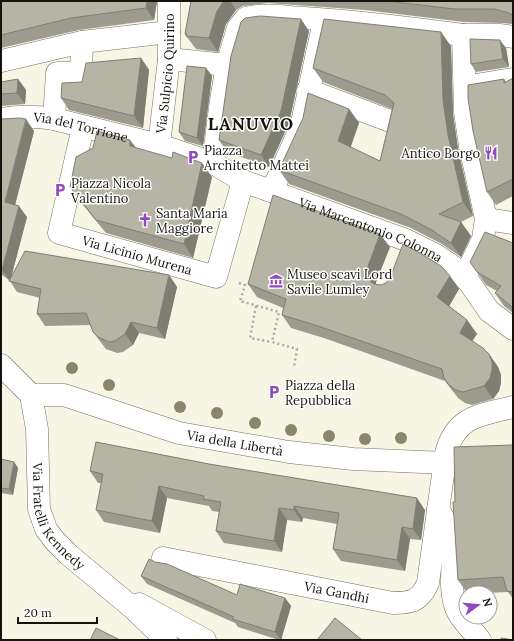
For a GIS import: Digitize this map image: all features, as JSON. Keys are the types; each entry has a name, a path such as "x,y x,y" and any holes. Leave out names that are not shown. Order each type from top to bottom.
{"street":[{"name":"Via Sulpicio Quirino","path":"159,145 169,59 169,1"},
{"path":"159,145 213,164 227,65 238,28 246,18 265,15 324,19 376,23 463,35 501,35 513,37"},
{"path":"272,191 301,127 324,19"},
{"path":"1,61 82,42 169,32"},
{"path":"463,35 465,112 468,134 486,219 483,239 465,276"},
{"path":"54,119 57,74 81,73 82,42"},
{"path":"169,59 227,65"},
{"path":"464,86 513,80"},
{"path":"308,90 390,121"},
{"name":"Via del Torrione","path":"1,119 17,116 37,116 159,145"},
{"name":"Via Licinio Murena","path":"83,127 59,233 216,276"},
{"name":"Via Marcantonio Colonna","path":"213,164 243,181 272,191 402,250 436,255 465,276 489,311 513,329"},
{"path":"216,276 243,181"},
{"path":"486,219 513,222"},
{"path":"1,365 31,395"},
{"name":"Via della Libertà","path":"31,395 64,395 179,433 289,452 353,459 444,463"},
{"name":"Via Fratelli Kennedy","path":"31,395 37,429 39,509 43,524 61,548 134,609 166,640"},
{"name":"Via Gandhi","path":"163,558 393,603 410,602 418,598 428,583 444,463 449,443 459,427 476,417 513,407"},
{"path":"438,509 448,526 452,543 451,585 457,609 467,626 480,640"},
{"path":"100,582 205,640"}],"path":[{"path":"216,276 245,285 240,301 279,312 272,342"},
{"path":"256,306 250,338 297,349 294,367"}],"building":[{"path":"1,1 147,1 146,8 71,18 1,35"},
{"path":"191,1 224,1 217,11 209,38 186,36 187,34 185,34"},
{"path":"386,1 513,1 513,17 511,14 494,9 455,9"},
{"path":"260,16 301,19 281,111 261,155 219,140 231,56 241,22 245,18"},
{"path":"324,19 441,32 443,100 448,135 463,202 439,214 461,222 451,243 432,230 401,214 279,170 303,118 308,93 349,109 338,141 380,161 394,103 385,95 313,68"},
{"path":"470,39 500,40 503,59 471,64"},
{"path":"141,58 134,116 61,98 62,83 82,82 86,63"},
{"path":"187,66 206,68 197,138 179,132"},
{"path":"513,78 513,179 487,192 473,131 468,98 468,85 504,79 504,83"},
{"path":"18,79 17,93 1,94 1,82"},
{"path":"1,119 26,119 5,202 19,206 2,270"},
{"name":"Santa Maria Maggiore","path":"97,131 130,140 130,146 172,158 173,152 202,163 184,244 96,220 70,187 76,157 93,148"},
{"path":"273,195 380,234 366,274 369,280 374,284 381,285 386,283 390,278 403,244 441,266 450,276 437,297 467,320 460,333 483,348 489,354 492,362 490,378 484,386 463,392 456,390 449,385 444,378 442,369 282,315 286,299 248,284"},
{"path":"485,232 513,243 513,309 495,293 501,286 477,272 470,262"},
{"path":"25,251 169,275 157,328 131,322 125,334 115,341 109,342 98,337 93,332 86,313 37,314 41,289 9,281"},
{"path":"96,442 209,464 417,498 413,529 402,527 397,560 333,549 339,513 294,506 294,510 279,508 274,541 216,531 221,502 203,499 204,496 159,486 152,521 96,510 103,474 90,471"},
{"path":"513,445 513,592 507,591 503,577 458,580 453,502 455,502 454,447"},
{"path":"1,459 14,462 9,489 1,488"},
{"path":"149,559 155,562 167,564 237,595 240,584 285,598 275,632 232,619 234,617 141,576"},
{"path":"335,618 362,640 317,640"},
{"path":"96,628 120,640 90,640"},
{"path":"501,638 513,640 501,640"}],"place":[{"name":"Antico Borgo","path":"491,153"},
{"name":"Piazza Architetto Mattei","path":"193,157"},
{"name":"Piazza Nicola Valentino","path":"60,190"},
{"name":"Santa Maria Maggiore","path":"145,220"},
{"name":"Museo scavi Lord Savile Lumley","path":"276,281"},
{"name":"Piazza della Repubblica","path":"274,392"}],"district":[{"name":"LANUVIO","path":"251,124"}]}
